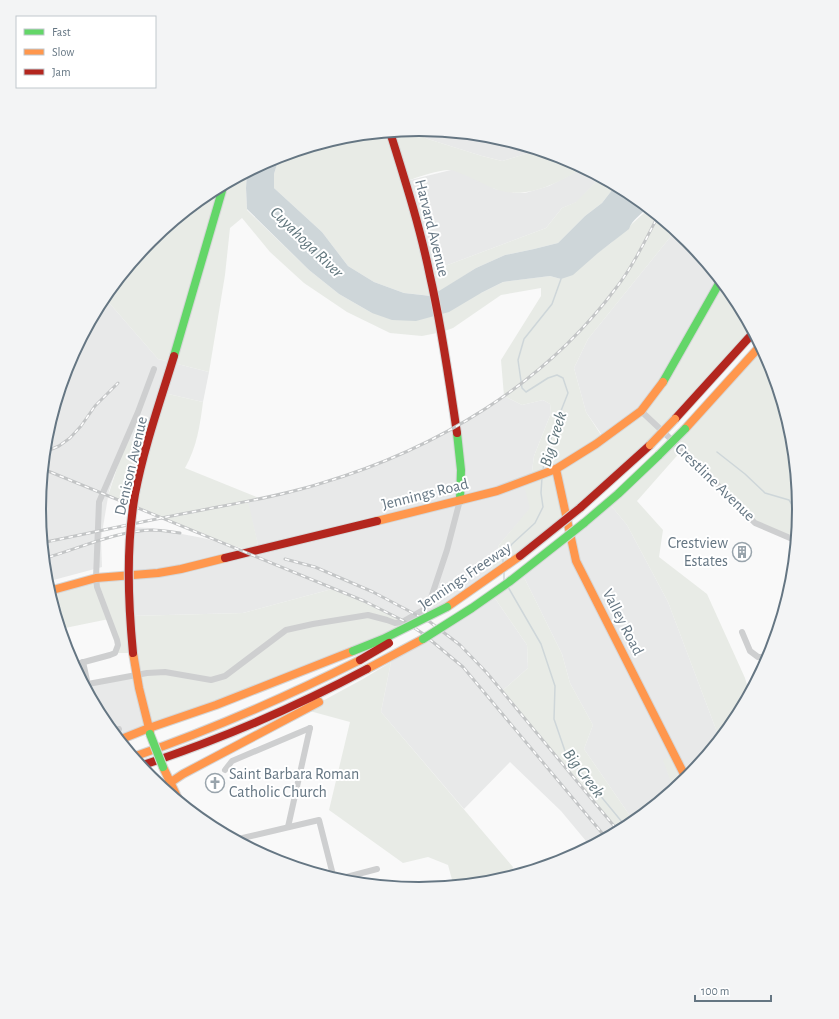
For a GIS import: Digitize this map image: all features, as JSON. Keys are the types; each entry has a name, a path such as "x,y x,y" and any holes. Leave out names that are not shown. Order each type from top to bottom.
{"main road":[{"name":"Harvard Avenue","path":"392,137 408,188 427,259 442,332 462,488 460,500"},
{"name":"Denison Avenue","path":"174,791 163,768 149,731 136,675 128,610 130,544 136,495 144,457 192,299 221,193"},
{"name":"Jennings Road","path":"55,589 96,578 158,573 180,569 497,491 552,470 596,444 641,411 662,383 718,285"},
{"name":"Jennings Freeway","path":"138,755 171,745 238,718 314,683 360,660 447,607 529,549 580,508 650,445 750,336"},
{"name":"Jennings Freeway","path":"362,676 401,655 510,582 584,523 618,494 685,429 757,350"},
{"name":"Valley Road","path":"552,470 576,561 684,774"},
{"path":"124,738 149,731 383,639 447,607"},
{"path":"146,764 210,742 255,724 362,676"},
{"path":"167,785 182,774 362,676"}],"street":[{"path":"79,663 114,653 118,645 97,587 96,578 99,502 138,412 154,369"},
{"name":"Crestline Avenue","path":"641,411 691,458 756,523 792,539"},
{"path":"90,684 136,675 165,672 211,680 225,676 232,672 286,630 368,615 395,623 402,622 422,610 428,604 447,550 460,500"},
{"path":"742,632 750,651 758,657 763,657"},
{"path":"83,662 87,678"},
{"path":"225,770 232,761 310,728 288,827"},
{"path":"242,838 319,820 333,873"},
{"path":"347,876 377,869"}],"shaded area":[{"path":"420,136 502,161 529,153 562,164 577,171 560,181 547,186 522,192 497,190 453,170 434,172 406,181 429,272 546,228 562,208 576,202 597,181 612,190 602,203 585,216 558,243 505,255 476,268 432,296 404,293 374,282 348,266 322,232 274,188 274,174 277,164 323,149 371,139"},
{"path":"421,136 468,139 492,143 529,153 502,161"},
{"path":"459,168 495,189 516,193 525,193 549,186 577,171 597,181 577,202 562,208 546,228 429,272 406,181"},
{"path":"247,179 247,210 309,270 339,294 372,313 481,293 503,282 550,276 561,279 611,243 645,212 647,213 672,235 588,339 574,368 586,412 603,438 641,411 718,285 750,336 650,445 489,578 499,545 530,508 523,482 531,479 534,456 551,413 550,404 543,400 522,405 504,396 501,360 541,296 541,288 501,295 453,328 442,332 422,336 390,333 347,312 304,283 270,252 242,218 230,228 225,275 209,372 158,359 109,302 123,282 155,245 192,213 212,199"},
{"path":"672,235 684,245 718,285 641,411 604,438 586,412 574,368 588,339"},
{"path":"109,302 158,359 209,372 203,402 164,393 148,446 126,440 109,491 101,539 102,567 53,580 49,558 46,510 49,461 53,437 66,389 85,344"},
{"path":"757,349 773,389 786,437 792,485 792,539 755,523 682,450 637,501 663,530 659,557 707,594 745,678 748,687 718,734 668,602 627,525 608,502"},
{"path":"164,393 203,402 195,444 185,468 259,498 248,501 259,549 252,551 223,543 108,496 126,440 148,446"},
{"path":"504,396 522,405 543,400 550,404 551,413 534,456 531,479 524,482 531,508 499,545 489,578 412,624 332,589 243,613 129,616 131,527 150,528 203,538 223,543 244,552 259,549 247,501 294,491 355,473 386,461 455,426"},
{"path":"608,502 627,525 668,602 718,734 683,775 664,760 672,785 631,817 584,749 593,725 570,683 562,654 522,573"},
{"path":"522,573 562,654 570,683 593,725 584,749 631,817 615,827 502,691 528,668 527,645 492,594"},
{"path":"128,575 129,616 243,613 332,589 364,601 412,624 149,728 133,653 115,653 117,649 109,619 65,628 55,590"},
{"path":"492,594 527,645 528,668 502,691 615,827 587,843 561,811 510,762 464,809 381,712 391,662"},
{"path":"391,662 381,712 513,867 512,871 492,876 452,881 448,865 428,857 403,863 329,810 350,722 306,710"},
{"path":"136,675 149,728 124,738 109,717 90,684"},
{"path":"675,755 684,774 672,785 663,760"}],"water":[{"name":"Cuyahoga River","path":"277,164 274,174 274,188 322,232 348,266 374,282 404,293 431,296 476,268 505,255 558,243 585,216 602,203 612,190 643,211 632,222 629,229 573,275 561,279 550,276 503,282 449,312 416,321 392,320 372,313 339,294 309,270 247,209 247,179"}],"waterway":[{"name":"Big Creek","path":"543,472 544,459 568,393 563,378 557,375 548,378 526,392 522,388 518,360 524,339 552,304 561,279"},
{"path":"717,452 745,474 765,493 789,500 793,506"},
{"name":"Big Creek","path":"503,562 503,556 512,544 535,523 543,507 541,493 542,477"},
{"name":"Big Creek","path":"504,572 504,580"},
{"name":"Big Creek","path":"508,587 541,644 555,686 554,719 566,754 623,823"}],"railway":[{"path":"48,542 260,499 307,488 364,469 406,452 446,432 485,409 556,355 587,323 616,288 628,271 656,220"},
{"path":"51,449 70,438 81,426 95,406 118,383"},
{"path":"48,471 364,601 404,621 422,633 463,667 603,834"},
{"path":"49,557 126,533 153,530 180,533"},
{"path":"285,559 315,567 373,592 430,622 460,645 487,673 615,827"}],"traffic: fast":[{"path":"174,356 221,193"},
{"path":"663,382 718,285"},
{"path":"659,455 685,429"},
{"path":"457,433 461,470 460,500"},
{"path":"584,523 618,494 659,455"},
{"path":"423,639 472,608 509,582 584,523"},
{"path":"353,651 383,639 447,607"},
{"path":"150,734 163,767"}],"traffic: slow":[{"path":"685,429 757,350"},
{"path":"377,521 497,491 556,469 596,444 641,411 663,382"},
{"path":"650,445 675,419"},
{"path":"556,469 576,561 684,774"},
{"path":"447,607 520,556"},
{"path":"55,589 96,578 158,573 225,558"},
{"path":"367,669 423,639"},
{"path":"124,738 216,705 353,651"},
{"path":"133,653 139,688 150,732"},
{"path":"138,755 191,736 248,712 360,660"},
{"path":"167,785 183,774 319,702"},
{"path":"163,767 174,791"}],"traffic: jam":[{"path":"392,137 412,204 426,258 442,335 457,433"},
{"path":"675,419 750,336"},
{"path":"133,653 129,574 132,514 143,459 174,356"},
{"path":"580,508 650,445"},
{"path":"520,556 580,508"},
{"path":"225,558 377,521"},
{"path":"360,660 389,643"},
{"path":"146,764 199,745 284,710 367,669"}],"place":[{"name":"Crestview Estates","path":"742,552"},
{"name":"Saint Barbara Roman Catholic Church","path":"215,783"}]}
